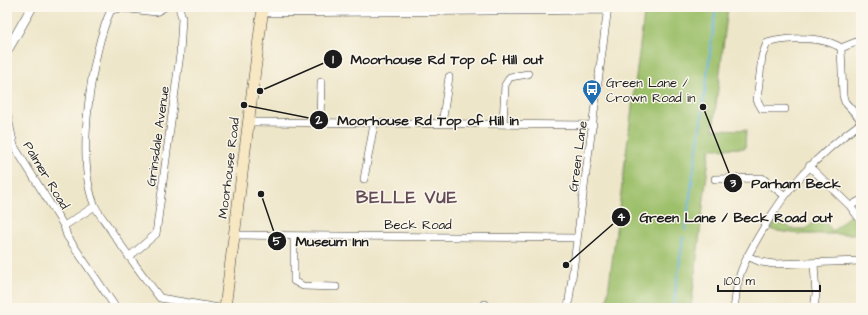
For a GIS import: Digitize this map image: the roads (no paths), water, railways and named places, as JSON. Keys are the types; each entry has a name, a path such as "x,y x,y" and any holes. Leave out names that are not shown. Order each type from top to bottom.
{"main road":[{"name":"Moorhouse Road","path":"225,308 263,10"}],"street":[{"path":"7,51 32,7"},
{"path":"165,7 156,12 121,8 111,10 104,25 95,60 86,128 88,181 95,206 129,257 160,298 219,308"},
{"name":"Grinsdale Avenue","path":"129,257 156,234 180,54 182,18 179,7"},
{"path":"277,13 285,7"},
{"path":"293,7 304,13"},
{"path":"263,10 277,13 304,13 608,8"},
{"name":"Green Lane","path":"568,308 608,8"},
{"path":"785,109 762,109 757,100 762,56 767,43 779,39 816,40 828,41 841,48"},
{"path":"841,48 861,40"},
{"path":"734,308 739,278 747,256 784,194 809,166 834,142 861,121 845,102 843,96 841,48"},
{"path":"503,124 505,84 510,76 528,74"},
{"path":"442,124 449,77"},
{"path":"320,123 321,82"},
{"name":"Palmer Road","path":"7,113 14,146 64,226 67,236 116,308"},
{"path":"248,122 593,125"},
{"path":"364,179 374,124"},
{"path":"809,166 850,206 861,221"},
{"path":"715,179 762,178 784,194"},
{"path":"850,206 861,200"},
{"name":"Palmer Road","path":"64,226 95,206"},
{"name":"Beck Road","path":"234,236 577,238"},
{"path":"294,236 294,281 303,286 336,287"},
{"path":"747,256 761,262 774,264 814,264 861,261"},
{"path":"814,264 816,294 814,308"}],"waterway":[{"path":"685,230 716,7"},
{"path":"673,308 683,237"}],"place":[{"name":"Moorhouse Rd Top of Hill out","path":"260,91"},
{"name":"Moorhouse Rd Top of Hill in","path":"244,105"},
{"name":"Green Lane / Crown Road in","path":"592,106"},
{"name":"Parham Beck","path":"703,107"},
{"name":"Museum Inn","path":"261,194"},
{"name":"Green Lane / Beck Road out","path":"566,265"}],"district":[{"name":"BELLE VUE","path":"407,197"}]}
